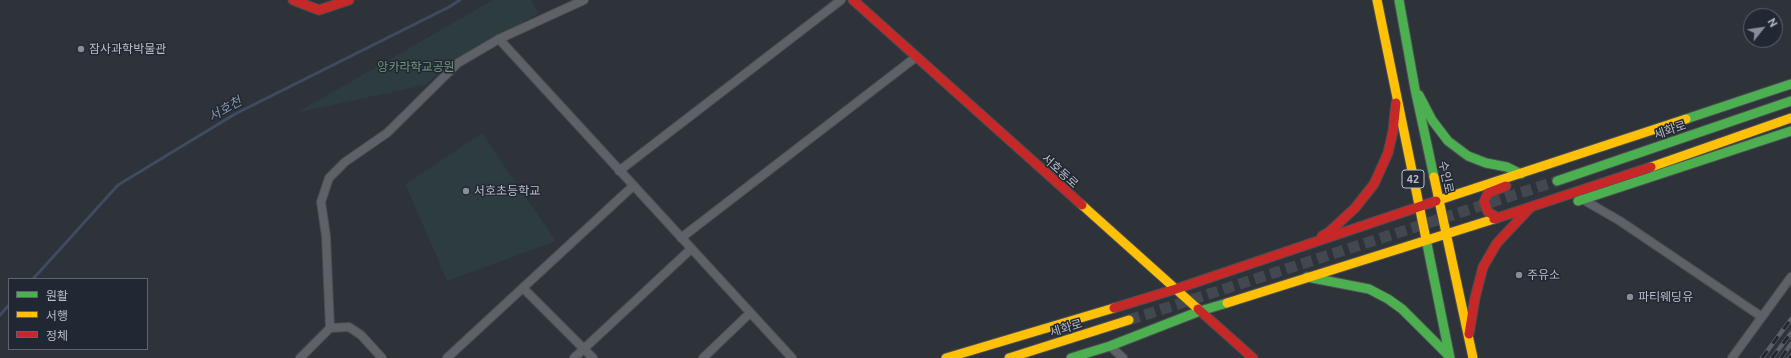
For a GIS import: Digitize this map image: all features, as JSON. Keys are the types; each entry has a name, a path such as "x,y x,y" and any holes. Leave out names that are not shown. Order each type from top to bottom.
{"main road":[{"path":"293,0 319,10 349,0"},
{"name":"서호동로","path":"853,0 1252,358"},
{"name":"42","path":"1377,0 1450,358"},
{"name":"수인로","path":"1399,0 1415,88 1472,358"},
{"path":"1498,218 1492,216 1485,208 1485,198 1488,193 1512,184 1530,164 1791,78"},
{"path":"946,358 1176,290 1418,207 1791,84"},
{"path":"1415,88 1432,120 1448,141 1468,156 1486,163 1507,167 1521,174"},
{"path":"1298,248 1329,232 1356,208 1374,184 1388,153 1393,131 1396,98"},
{"name":"세화로","path":"1557,181 1791,101"},
{"path":"1071,358 1110,346 1200,311 1529,209 1791,118"},
{"path":"1529,209 1546,211 1791,131"},
{"path":"1468,338 1475,298 1483,267 1497,243 1529,209"},
{"path":"1307,277 1331,283 1354,284 1369,289 1388,299 1402,309 1450,358"},
{"name":"세화로","path":"1009,358 1129,320"}],"street":[{"path":"330,328 326,236 321,202 329,178 345,162 387,133 458,63 499,39 584,0"},
{"path":"620,171 841,0"},
{"path":"499,39 691,250 792,358"},
{"path":"681,238 916,57"},
{"path":"447,358 633,186"},
{"path":"1582,199 1620,221 1762,317"},
{"path":"574,358 691,250"},
{"path":"1732,358 1791,277"},
{"path":"523,288 592,358"},
{"path":"703,358 750,313"},
{"path":"300,358 330,328 349,327 361,335 382,358"},
{"path":"1110,346 1123,358"}],"green space":[{"name":"앙카라학교공원","path":"493,0 531,0 539,13 447,65 425,85 296,113"},
{"path":"482,133 556,241 447,281 405,184"}],"waterway":[{"name":"서호천","path":"34,278 118,185 235,114 449,7 460,0"},
{"name":"서호천","path":"0,315 8,306"}],"tunnel":[{"path":"1129,320 1557,181"}],"railway":[{"path":"1762,358 1791,319"},
{"path":"1772,358 1791,333"},
{"path":"1781,358 1791,344"}],"traffic: fast":[{"path":"1399,0 1415,89 1434,177"},
{"path":"1686,119 1791,84"},
{"path":"1419,95 1432,120 1448,141 1468,156 1486,163 1507,167 1521,174"},
{"path":"1557,181 1791,101"},
{"path":"1578,201 1791,131"},
{"path":"1426,239 1450,358"},
{"path":"1307,277 1369,289 1388,299 1402,309 1450,357"},
{"path":"1071,358 1110,346 1200,311 1227,303"}],"traffic: slow":[{"path":"1377,0 1426,239"},
{"path":"1651,167 1791,118"},
{"path":"1436,201 1686,119"},
{"path":"1434,177 1473,358"},
{"path":"1082,205 1198,309"},
{"path":"1227,303 1494,219"},
{"path":"946,358 1114,308"},
{"path":"1009,358 1129,320"}],"traffic: jam":[{"path":"293,0 319,10 349,0"},
{"path":"853,0 1082,205"},
{"path":"1322,236 1329,232 1355,208 1374,184 1388,153 1393,131 1396,103"},
{"path":"1494,219 1651,167"},
{"path":"1498,218 1488,212 1484,202 1488,193 1506,186"},
{"path":"1114,308 1176,289 1436,201"},
{"path":"1469,334 1475,298 1483,267 1497,243 1529,209"},
{"path":"1198,309 1253,358"}],"place":[{"name":"잠사과학박물관","path":"81,49"},
{"name":"서호초등학교","path":"466,191"},
{"name":"주유소","path":"1519,275"},
{"name":"파티웨딩유","path":"1630,297"}]}
